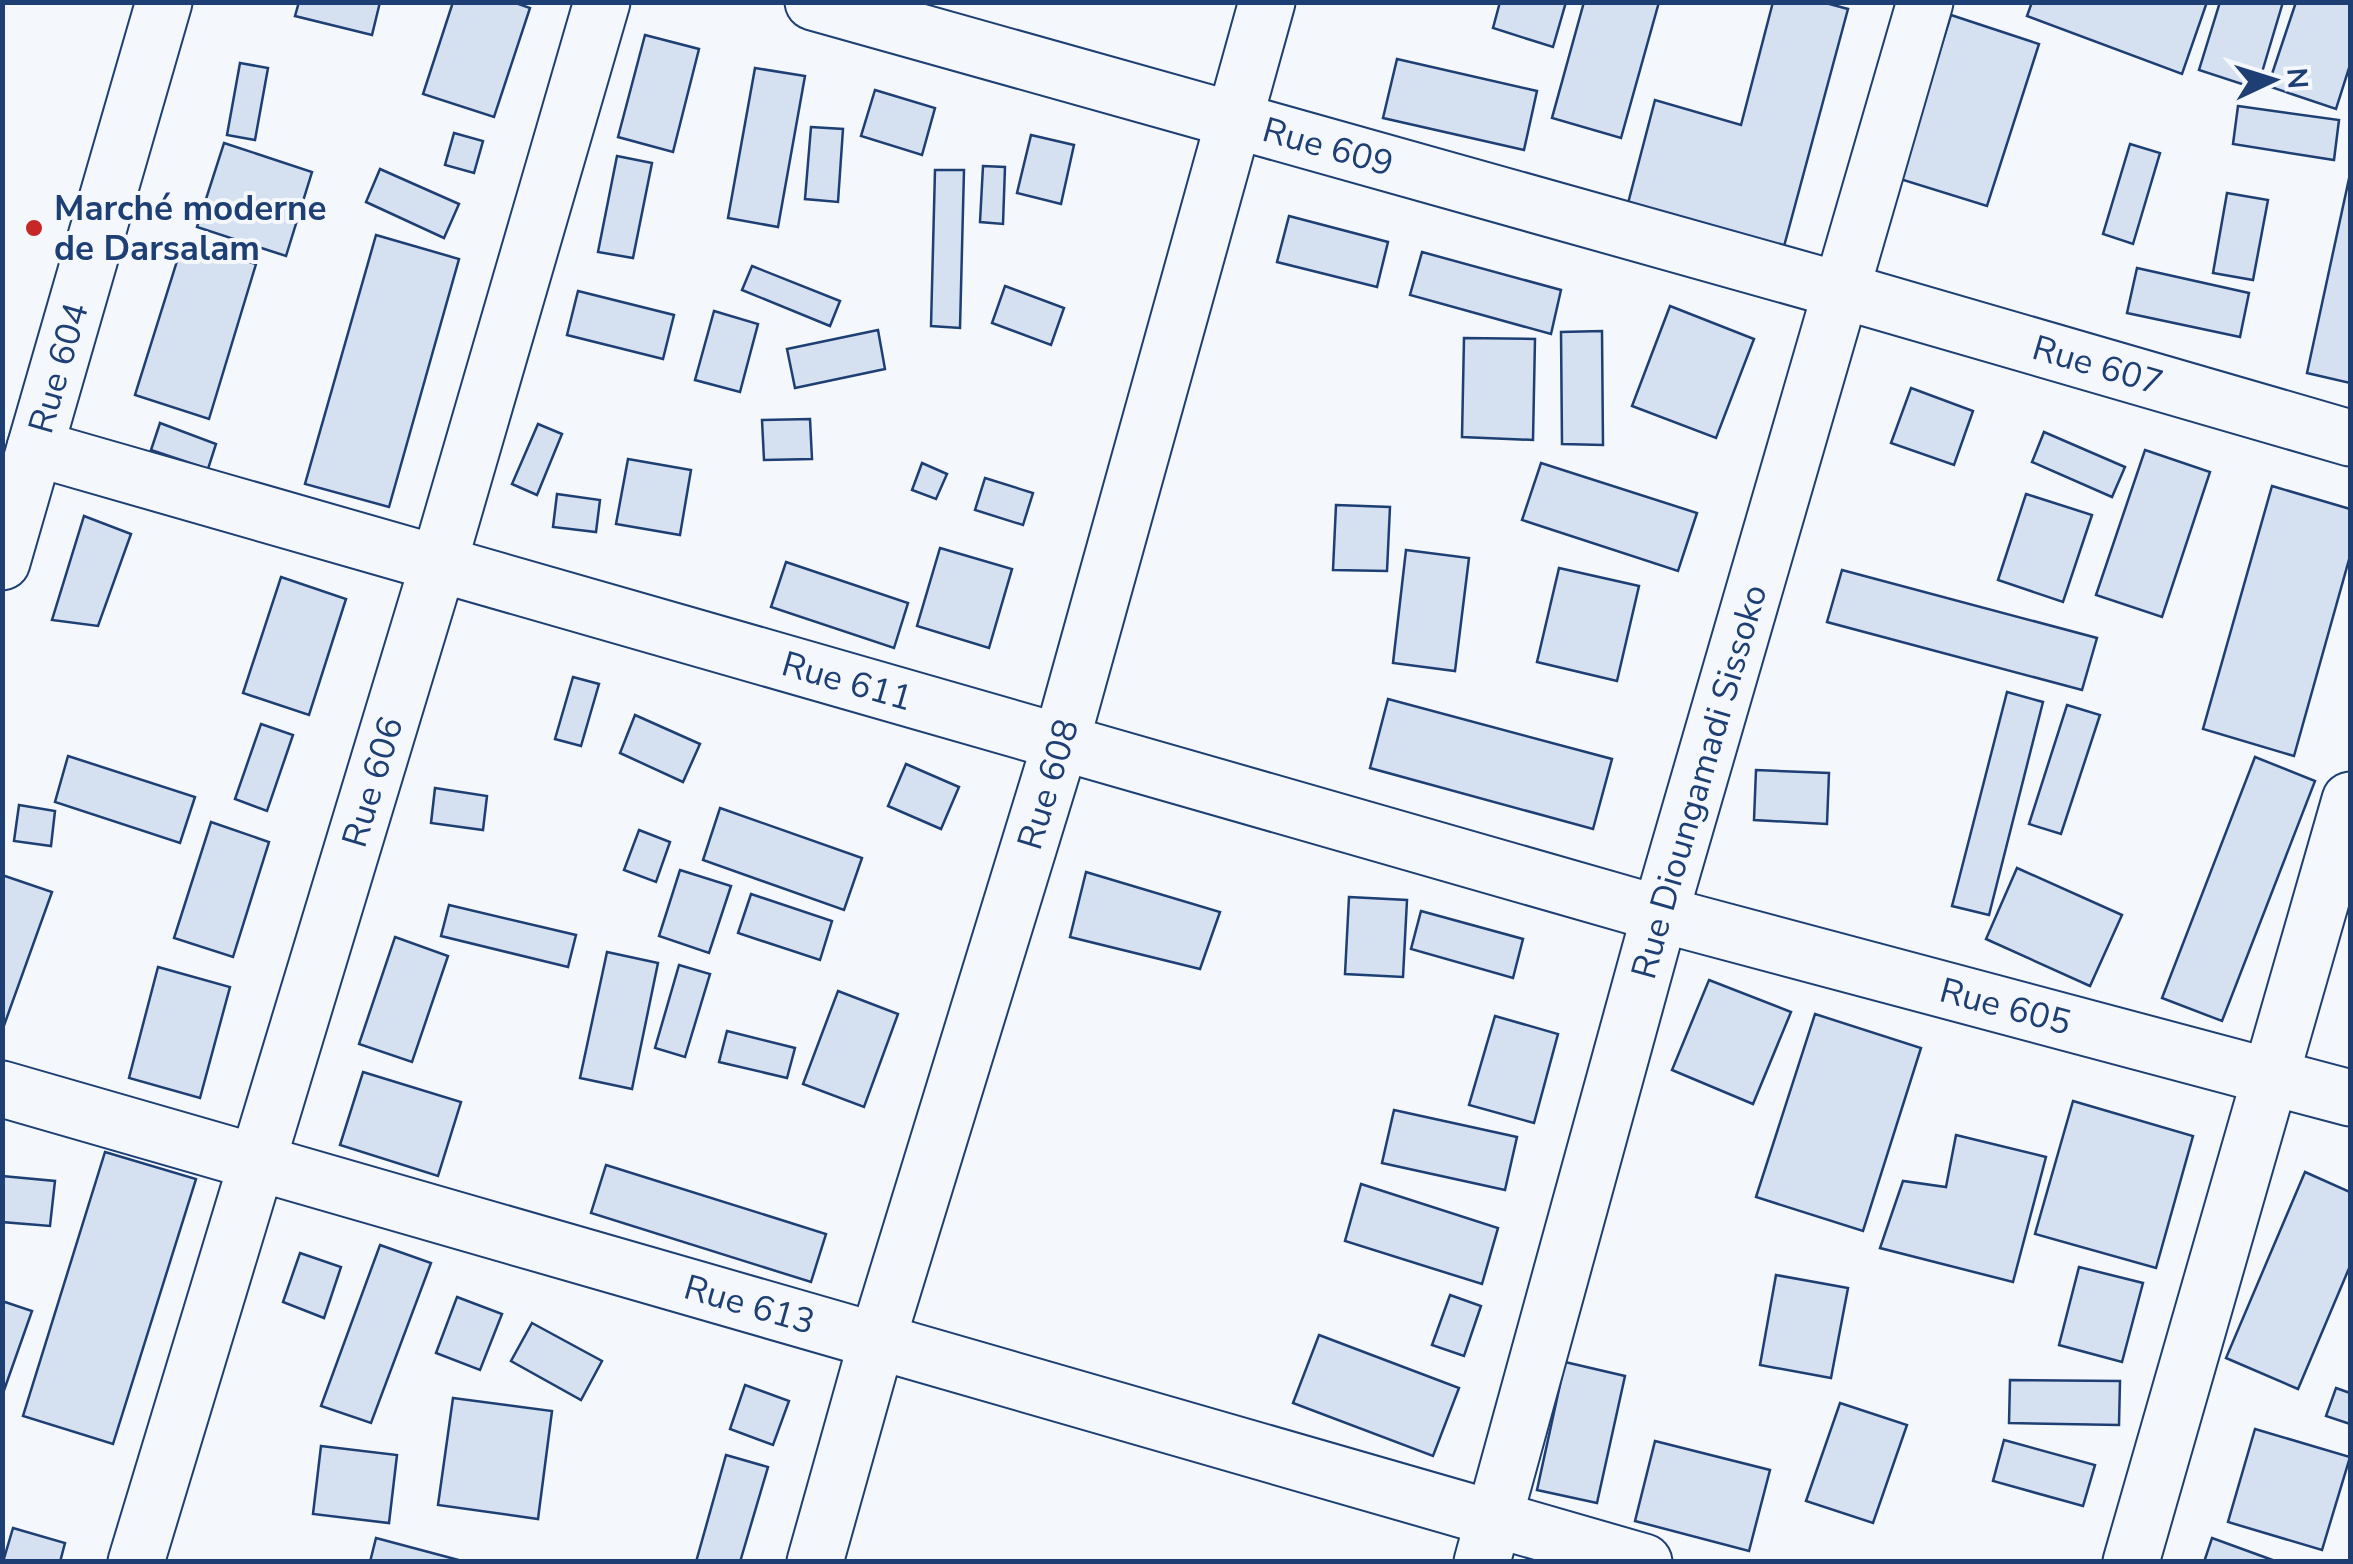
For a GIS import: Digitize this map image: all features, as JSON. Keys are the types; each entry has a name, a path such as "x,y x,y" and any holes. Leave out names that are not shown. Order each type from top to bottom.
{"street":[{"name":"Rue 604","path":"2,562 164,2"},
{"name":"Rue 606","path":"136,1562 439,562 602,2"},
{"name":"Rue 609","path":"813,2 1843,291"},
{"name":"Rue 608","path":"815,1562 877,1341 1061,742 1266,2"},
{"name":"Rue Dioungamadi Sissoko","path":"1488,1540 1660,914 1925,2"},
{"name":"Rue 607","path":"1843,291 2350,438"},
{"name":"Rue 611","path":"36,448 1660,914"},
{"path":"2131,1562 2350,800"},
{"name":"Rue 605","path":"1660,914 2350,1098"},
{"name":"Rue 613","path":"2,1088 877,1341 1488,1540 1644,1562"}],"building":[{"path":"299,2 380,2 372,35 295,16"},
{"path":"453,2 513,2 530,8 494,117 423,94"},
{"path":"1500,2 1566,2 1553,47 1493,28"},
{"path":"1584,2 1659,2 1621,138 1552,118"},
{"path":"1773,2 1822,2 1848,9 1783,250 1627,207 1655,100 1741,125"},
{"path":"2032,2 2207,2 2182,74 2027,16"},
{"path":"2220,2 2283,2 2257,89 2199,70"},
{"path":"2296,2 2350,2 2350,65 2336,109 2268,86"},
{"path":"1951,15 2039,44 1987,206 1900,179"},
{"path":"645,35 699,49 673,152 618,137"},
{"path":"1397,59 1537,91 1524,150 1383,118"},
{"path":"240,63 268,68 255,140 227,135"},
{"path":"755,68 805,76 778,227 728,218"},
{"path":"875,90 935,108 922,155 861,136"},
{"path":"2238,106 2339,120 2334,160 2233,144"},
{"path":"811,127 843,129 838,202 805,199"},
{"path":"454,133 483,141 474,173 445,165"},
{"path":"1031,135 1074,145 1061,204 1017,193"},
{"path":"224,143 312,172 286,256 197,227"},
{"path":"2130,144 2160,153 2133,244 2103,234"},
{"path":"617,156 652,163 633,258 598,252"},
{"path":"983,166 1005,167 1003,224 980,222"},
{"path":"380,169 459,204 444,238 366,202"},
{"path":"935,170 964,170 960,328 931,326"},
{"path":"2350,174 2350,383 2307,373"},
{"path":"2227,193 2268,200 2253,280 2213,273"},
{"path":"1289,216 1388,242 1377,287 1277,262"},
{"path":"376,235 459,259 389,507 305,484"},
{"path":"183,242 256,264 209,419 135,395"},
{"path":"1422,252 1561,290 1551,334 1410,295"},
{"path":"752,266 840,301 830,326 742,290"},
{"path":"2137,268 2249,293 2240,337 2127,313"},
{"path":"1005,286 1064,308 1051,345 992,323"},
{"path":"578,291 674,315 663,359 567,335"},
{"path":"1670,306 1754,339 1716,438 1632,406"},
{"path":"714,311 758,324 740,392 695,380"},
{"path":"878,330 885,369 795,388 787,349"},
{"path":"1602,331 1603,445 1562,444 1561,332"},
{"path":"1464,338 1535,339 1533,440 1462,437"},
{"path":"1911,388 1973,411 1954,465 1891,443"},
{"path":"810,419 812,459 764,460 762,420"},
{"path":"160,423 216,444 208,469 151,450"},
{"path":"538,424 562,434 537,495 512,484"},
{"path":"2044,432 2125,467 2112,497 2032,462"},
{"path":"2145,450 2210,472 2162,617 2096,595"},
{"path":"628,459 691,470 680,535 616,524"},
{"path":"922,463 947,474 936,499 912,490"},
{"path":"1541,463 1697,513 1678,571 1522,520"},
{"path":"985,478 1033,493 1023,525 975,510"},
{"path":"2272,486 2350,509 2350,556 2294,756 2203,729"},
{"path":"557,494 600,500 596,532 553,527"},
{"path":"2026,494 2092,515 2063,602 1998,580"},
{"path":"1336,505 1390,507 1387,571 1333,570"},
{"path":"84,516 131,534 98,626 52,620"},
{"path":"940,548 1012,569 989,648 917,626"},
{"path":"1406,550 1469,558 1455,671 1393,663"},
{"path":"786,562 908,603 894,648 771,607"},
{"path":"1559,568 1639,586 1617,681 1537,662"},
{"path":"1842,570 2097,638 2082,690 1827,622"},
{"path":"281,577 346,599 309,715 243,693"},
{"path":"573,677 599,684 581,746 555,739"},
{"path":"2007,692 2043,702 1989,915 1952,906"},
{"path":"1388,699 1612,759 1593,829 1370,768"},
{"path":"2067,705 2100,715 2061,834 2029,824"},
{"path":"635,715 700,744 683,782 620,753"},
{"path":"261,724 293,735 267,811 235,799"},
{"path":"68,756 195,797 180,843 55,802"},
{"path":"2255,757 2315,781 2222,1021 2162,998"},
{"path":"906,764 959,787 941,829 888,806"},
{"path":"1756,770 1829,773 1827,824 1754,820"},
{"path":"435,788 487,796 483,830 431,823"},
{"path":"19,805 55,811 51,846 14,841"},
{"path":"720,808 862,858 844,910 703,860"},
{"path":"211,822 269,842 233,957 174,938"},
{"path":"639,830 670,842 656,882 624,870"},
{"path":"2017,868 2122,915 2090,986 1986,939"},
{"path":"680,870 731,886 709,953 659,936"},
{"path":"1086,872 1220,912 1200,969 1070,937"},
{"path":"2,875 52,892 2,1031"},
{"path":"751,894 832,921 820,960 738,933"},
{"path":"1349,897 1407,900 1403,977 1345,974"},
{"path":"449,905 576,935 568,967 441,936"},
{"path":"1421,911 1523,939 1513,978 1411,949"},
{"path":"395,937 448,956 412,1062 359,1044"},
{"path":"607,952 658,963 632,1089 580,1078"},
{"path":"679,965 710,974 685,1057 655,1048"},
{"path":"158,967 230,987 200,1098 129,1078"},
{"path":"1709,980 1791,1012 1753,1104 1672,1070"},
{"path":"838,991 898,1014 864,1107 803,1084"},
{"path":"1815,1014 1921,1048 1863,1231 1756,1197"},
{"path":"1495,1016 1558,1034 1534,1123 1469,1105"},
{"path":"727,1031 795,1048 787,1078 719,1062"},
{"path":"363,1072 461,1102 438,1176 340,1145"},
{"path":"2073,1101 2193,1136 2156,1268 2035,1234"},
{"path":"1394,1110 1517,1137 1505,1190 1382,1163"},
{"path":"1956,1135 2046,1157 2013,1282 1880,1248 1903,1181 1946,1187"},
{"path":"105,1152 196,1179 113,1444 23,1416"},
{"path":"606,1165 826,1234 811,1282 591,1213"},
{"path":"2305,1172 2350,1192 2350,1266 2298,1389 2226,1358"},
{"path":"2,1176 55,1181 50,1226 2,1222"},
{"path":"1361,1184 1498,1228 1482,1284 1345,1241"},
{"path":"380,1245 431,1263 371,1423 321,1406"},
{"path":"300,1253 341,1267 324,1318 283,1302"},
{"path":"2079,1267 2143,1283 2122,1362 2059,1345"},
{"path":"1776,1275 1848,1288 1831,1378 1760,1365"},
{"path":"1450,1295 1481,1306 1464,1356 1432,1345"},
{"path":"457,1297 502,1314 480,1370 436,1353"},
{"path":"2,1301 32,1311 2,1396"},
{"path":"532,1323 602,1361 581,1400 511,1361"},
{"path":"1319,1335 1459,1388 1433,1456 1293,1403"},
{"path":"1565,1362 1625,1376 1597,1503 1537,1490"},
{"path":"2010,1380 2120,1381 2119,1425 2009,1423"},
{"path":"745,1385 789,1401 773,1445 730,1429"},
{"path":"2336,1388 2350,1393 2350,1424 2326,1416"},
{"path":"453,1398 552,1411 538,1519 438,1505"},
{"path":"1840,1403 1907,1425 1873,1523 1806,1501"},
{"path":"2255,1429 2350,1457 2322,1550 2228,1522"},
{"path":"2004,1440 2095,1465 2083,1506 1993,1481"},
{"path":"1655,1441 1770,1470 1749,1551 1635,1521"},
{"path":"321,1446 397,1455 389,1523 313,1514"},
{"path":"726,1455 768,1467 740,1562 696,1562"},
{"path":"13,1528 65,1543 60,1562 3,1562"},
{"path":"376,1538 466,1562 370,1562"},
{"path":"2212,1538 2278,1562 2204,1562"}],"place":[{"name":"Marché moderne de Darsalam","path":"34,228"}]}
